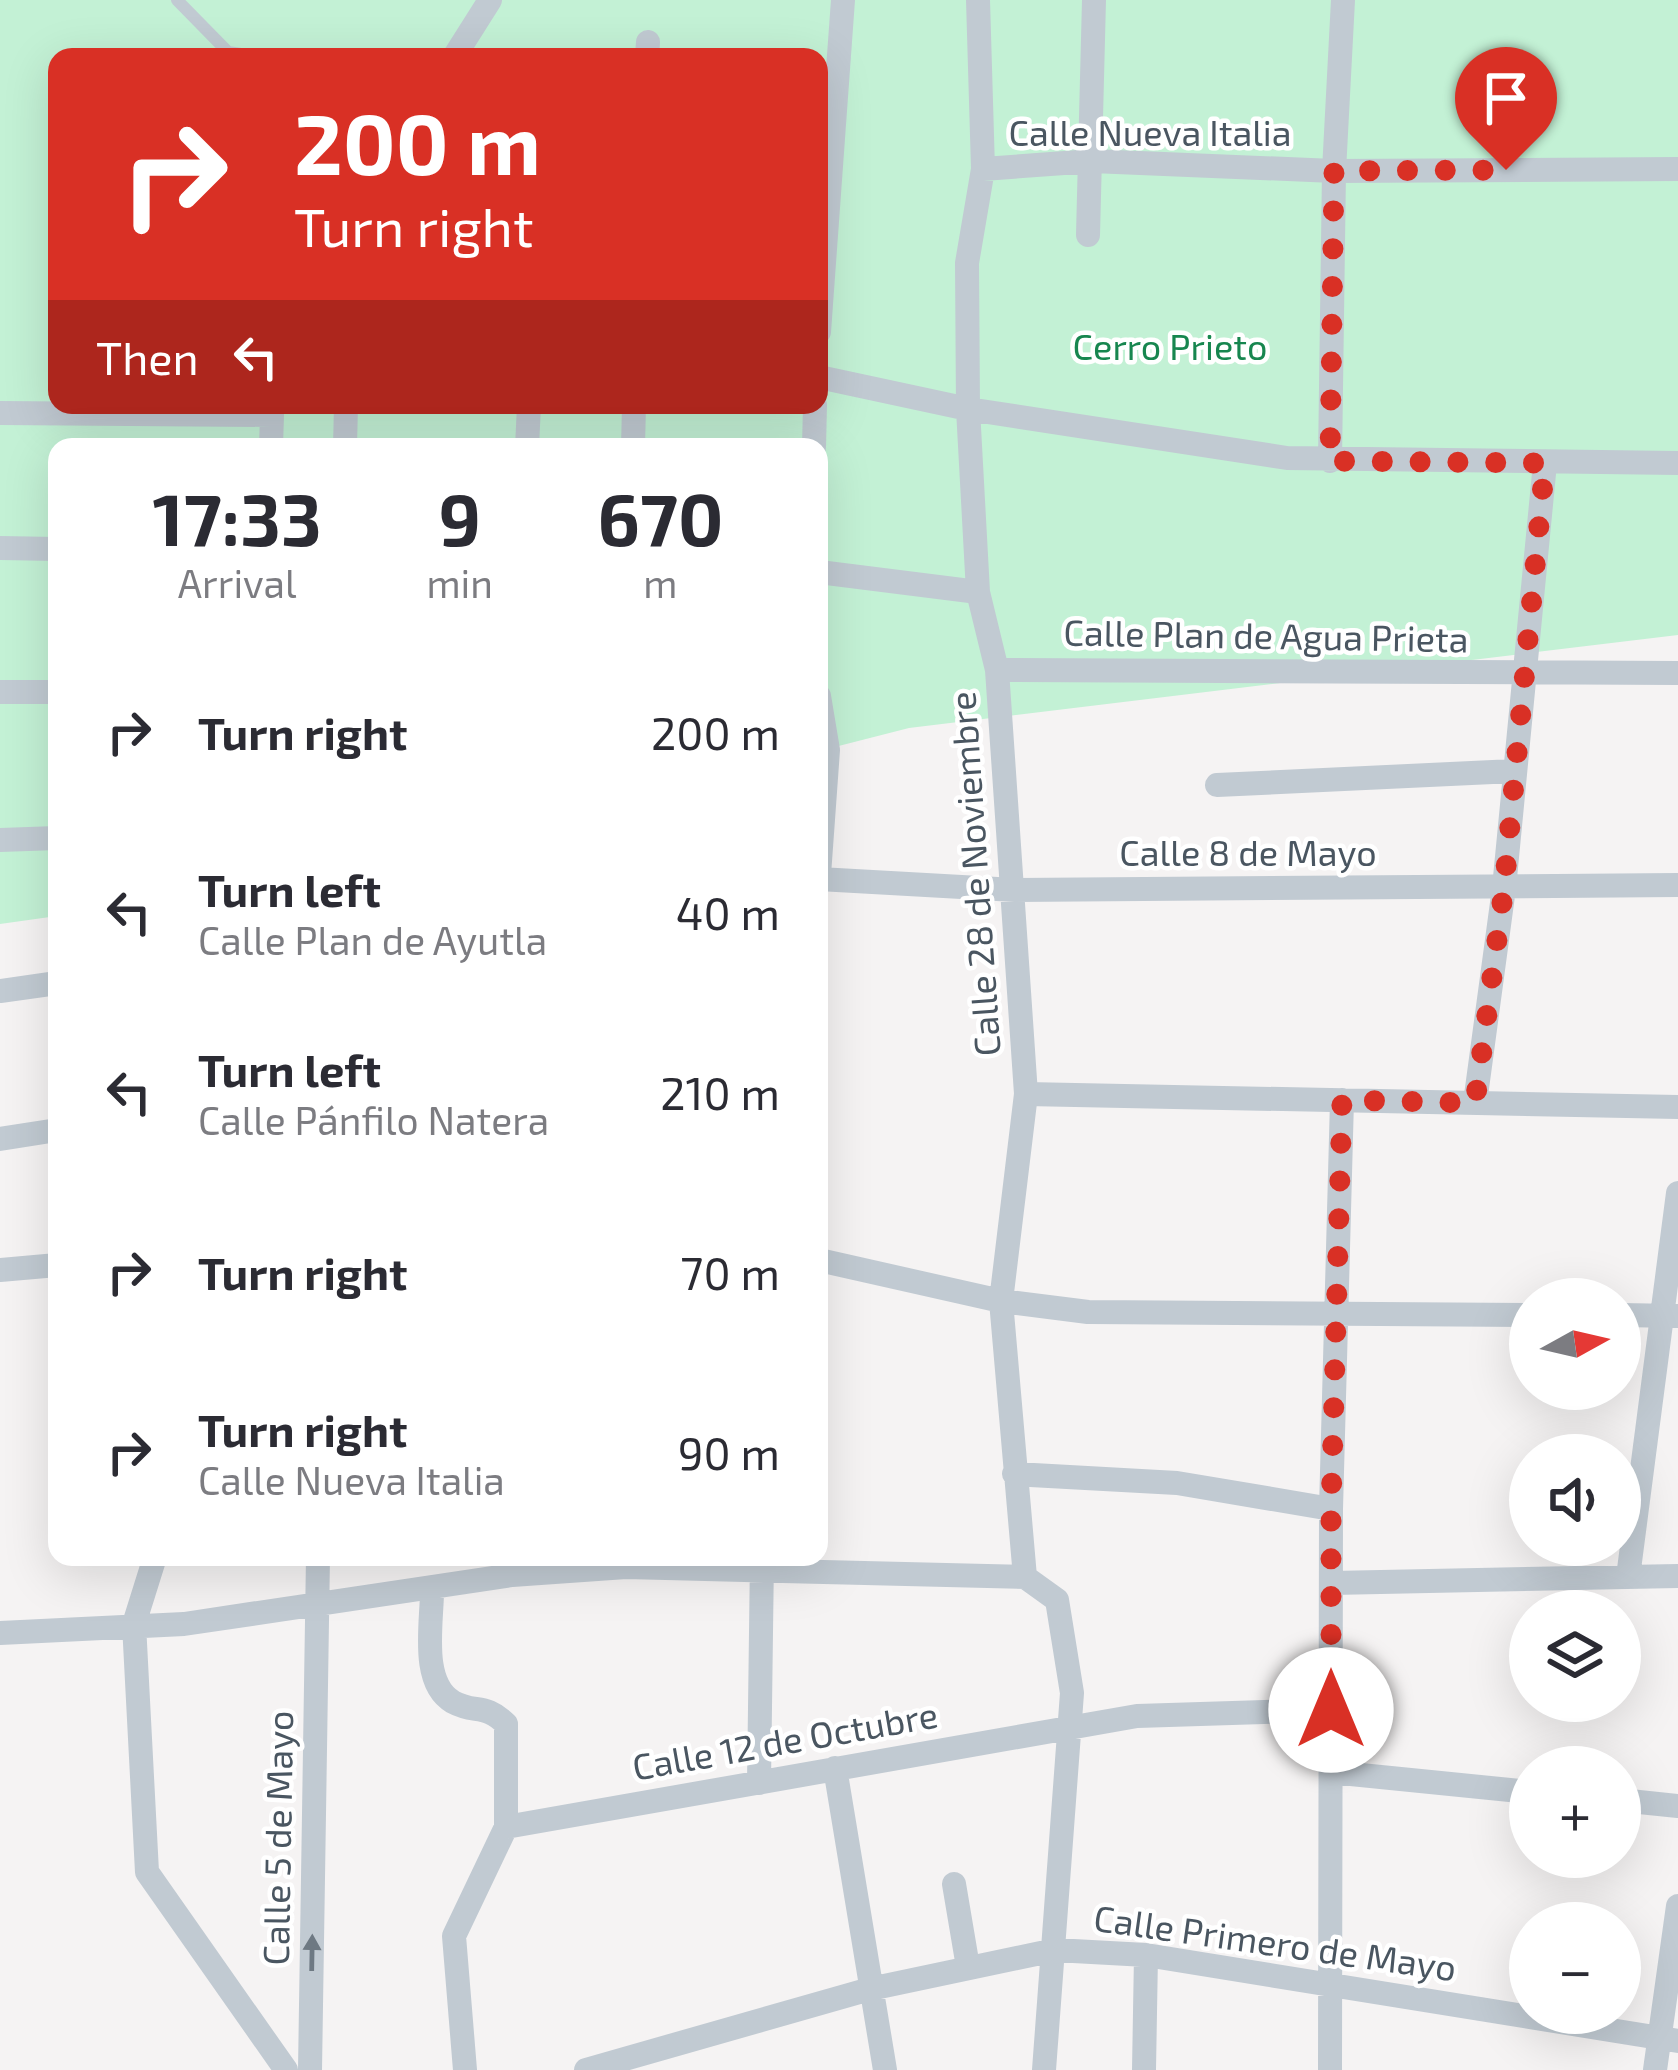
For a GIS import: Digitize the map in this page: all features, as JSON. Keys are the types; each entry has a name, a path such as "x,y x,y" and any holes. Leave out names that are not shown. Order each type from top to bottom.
{"street":[{"path":"460,48 490,0"},
{"path":"828,208 843,0"},
{"name":"Calle 28 de Noviembre","path":"978,0 982,169 967,263 968,410 978,592 997,670 1027,1094 1001,1300 1025,1576"},
{"path":"1088,235 1094,0"},
{"path":"1330,461 1334,171 1343,0"},
{"name":"Calle Nueva Italia","path":"982,169 1092,161 1334,171 1678,169"},
{"path":"828,379 968,410 1330,461 1678,463"},
{"path":"0,413 48,413"},
{"path":"136,414 272,415 271,438"},
{"path":"1475,1103 1504,888 1521,674 1545,463"},
{"path":"0,548 48,549"},
{"path":"828,573 978,592"},
{"name":"Calle Plan de Agua Prieta","path":"997,670 1678,673"},
{"path":"0,692 48,692"},
{"path":"1217,785 1514,771"},
{"path":"0,840 48,838"},
{"name":"Calle 8 de Mayo","path":"828,878 1015,890 1678,885"},
{"path":"0,991 48,984"},
{"path":"1027,1094 1678,1108"},
{"path":"1330,2070 1331,1509 1342,1100"},
{"path":"0,1139 48,1131"},
{"path":"1628,1577 1670,1316 1678,1193"},
{"path":"828,1262 1001,1300 1185,1316 1509,1315"},
{"path":"0,1270 48,1265"},
{"path":"1014,1474 1177,1483 1331,1509"},
{"path":"152,1566 134,1624 147,1872 286,2070"},
{"name":"Calle 5 de Mayo","path":"310,2070 318,1566"},
{"path":"0,1633 184,1624 432,1591 513,1566"},
{"path":"759,1783 762,1566"},
{"path":"828,1566 1025,1576 1057,1600 1068,1645 1070,1728 1044,2070"},
{"path":"1332,1583 1678,1576"},
{"path":"432,1591 432,1666 438,1687 454,1703 492,1710 506,1724 506,1827 454,1936 465,2070"},
{"name":"Calle 12 de Octubre","path":"506,1827 1137,1716 1331,1710"},
{"path":"835,1768 885,2070"},
{"path":"1331,1772 1509,1790"},
{"path":"1641,1802 1678,1806"},
{"path":"954,1885 968,1967"},
{"path":"1655,2070 1669,2040 1678,1906"},
{"name":"Calle Primero de Mayo","path":"586,2070 870,1989 1055,1950 1146,1954 1669,2040"},
{"path":"1144,2070 1146,1954"}],"lane":[{"path":"177,0 224,48"}],"green space":[{"name":"Cerro Prieto","path":"0,0 1678,0 1678,635 909,728 828,749 828,438 48,438 48,917 0,924"}],"route":[{"path":"1331,1710 1331,1509 1342,1100 1475,1103 1504,888 1521,674 1545,463 1330,461 1334,171 1506,170"}]}
